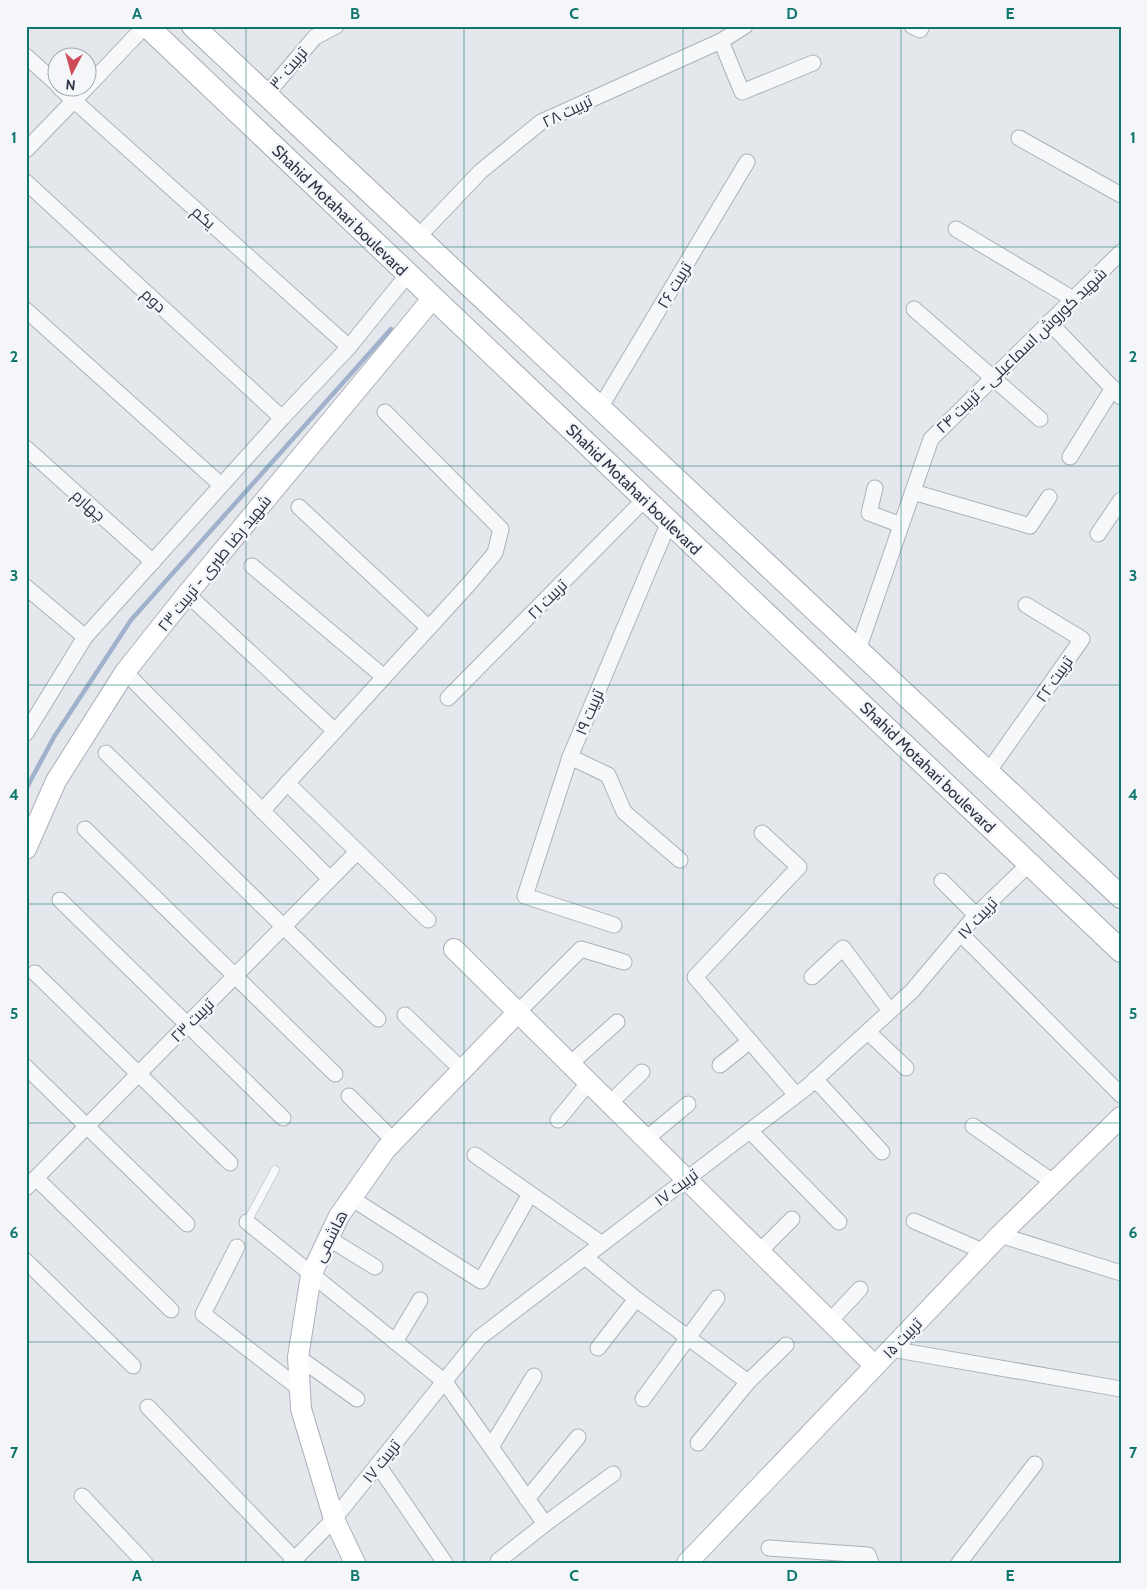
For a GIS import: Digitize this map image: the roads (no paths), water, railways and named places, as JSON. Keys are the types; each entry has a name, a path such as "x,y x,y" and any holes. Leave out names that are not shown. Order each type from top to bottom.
{"main road":[{"name":"Shahid Motahari boulevard","path":"146,26 1121,951"},
{"name":"Shahid Motahari boulevard","path":"193,26 988,772 1119,889"},
{"path":"751,600 776,574"}],"street":[{"path":"98,76 146,26"},
{"name":"تربیت ۳۰","path":"266,95 311,32 336,26"},
{"name":"تربیت ۲۸","path":"418,237 481,171 541,122 721,41 745,26"},
{"path":"912,26 920,30 922,26"},
{"path":"721,41 742,92 812,63"},
{"name":"یکم","path":"26,56 48,76"},
{"path":"26,150 74,100"},
{"name":"یکم","path":"74,100 349,347"},
{"path":"1019,138 1121,195"},
{"name":"تربیت ۲۶","path":"600,408 748,162"},
{"name":"دوم","path":"26,182 282,418"},
{"path":"956,229 1073,299"},
{"name":"شهید کوروش اسماعیلی - تربیت ۲۴","path":"858,650 930,438 1121,252"},
{"path":"26,733 85,637 221,485 349,347 408,274"},
{"name":"شهید رضا طبری - تربیت ۲۳","path":"26,849 56,781 125,672 187,594 433,298"},
{"path":"914,309 1040,419"},
{"path":"26,310 221,485"},
{"path":"1049,322 1117,392 1070,457"},
{"path":"262,811 468,585 495,552 501,529 385,412"},
{"name":"چهارم","path":"26,448 152,562"},
{"path":"875,488 869,513 901,525"},
{"path":"913,492 1030,526 1049,497"},
{"name":"تربیت ۲۱","path":"448,698 645,500"},
{"path":"1098,534 1121,500"},
{"path":"299,507 429,628"},
{"name":"تربیت ۱۹","path":"614,925 525,896 570,758 669,522"},
{"path":"252,566 384,677"},
{"path":"26,587 85,637"},
{"path":"187,594 335,731"},
{"name":"تربیت ۲۲","path":"988,772 1082,640 1026,605"},
{"path":"125,672 330,879"},
{"path":"106,754 378,1019"},
{"path":"570,758 608,775 624,812 680,860"},
{"path":"287,783 428,920"},
{"path":"85,829 335,1074"},
{"path":"762,833 799,868 695,977 796,1095"},
{"name":"تربیت ۲۳","path":"31,1183 357,852"},
{"name":"تربیت ۱۷","path":"293,1561 334,1519 479,1338 750,1131 815,1079 912,991 976,915 1029,864"},
{"path":"942,881 976,915"},
{"path":"60,900 283,1118"},
{"path":"961,934 1121,1095"},
{"path":"454,948 875,1366"},
{"path":"812,977 843,948 890,1011"},
{"path":"518,1012 581,950 624,962"},
{"path":"34,972 230,1163"},
{"name":"هاشمی","path":"355,1563 334,1519 302,1409 298,1357 311,1275 339,1216 386,1150 518,1012"},
{"path":"405,1015 462,1070"},
{"path":"570,1064 616,1022"},
{"path":"868,1032 906,1068"},
{"path":"720,1064 750,1042"},
{"path":"26,1067 187,1224"},
{"path":"610,1103 642,1072"},
{"path":"815,1079 882,1152"},
{"path":"558,1120 588,1082"},
{"path":"349,1096 394,1141"},
{"path":"646,1139 688,1104"},
{"name":"تربیت ۱۵","path":"687,1563 986,1252 1000,1235 1121,1117"},
{"path":"973,1126 1053,1182"},
{"path":"750,1131 839,1222"},
{"path":"475,1155 602,1244"},
{"path":"31,1183 171,1310"},
{"path":"351,1198 481,1281 530,1194"},
{"path":"760,1251 792,1219"},
{"path":"914,1221 986,1252"},
{"path":"247,1222 444,1382 545,1524"},
{"path":"1000,1235 1121,1272"},
{"path":"328,1238 376,1267"},
{"path":"237,1247 203,1314 300,1389"},
{"path":"585,1257 636,1299 748,1382"},
{"path":"26,1261 133,1366"},
{"path":"830,1321 860,1289"},
{"path":"643,1399 717,1298"},
{"path":"598,1348 636,1299"},
{"path":"395,1342 420,1300"},
{"path":"698,1443 748,1382 786,1345"},
{"path":"891,1349 1121,1389"},
{"path":"298,1357 357,1399"},
{"path":"491,1447 534,1376"},
{"path":"148,1407 293,1561"},
{"path":"527,1499 578,1437"},
{"path":"959,1563 1035,1464"},
{"path":"378,1465 446,1563"},
{"path":"498,1561 612,1474"},
{"path":"82,1496 145,1563"},
{"path":"769,1548 868,1555 871,1563"}],"lane":[{"path":"247,1222 276,1170"}],"waterway":[{"path":"26,789 54,737 131,620 391,329"}]}
